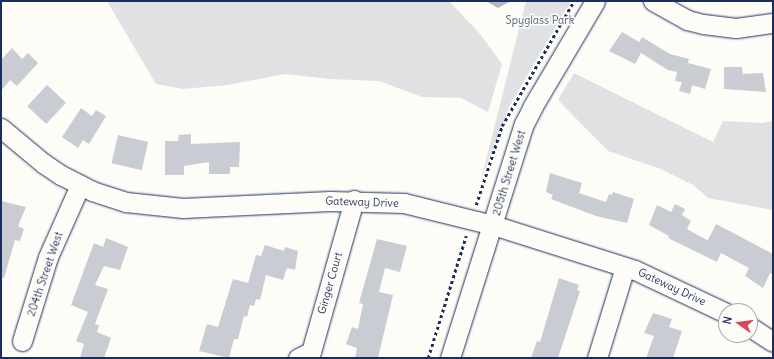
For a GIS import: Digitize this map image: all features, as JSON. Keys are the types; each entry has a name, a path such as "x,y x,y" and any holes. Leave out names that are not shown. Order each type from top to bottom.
{"street":[{"name":"205th Street West","path":"450,358 533,106 595,1"},
{"path":"653,1 682,17 703,24 736,28 773,23"},
{"name":"Gateway Drive","path":"1,128 43,164 80,185 107,197 168,208 354,200 404,204 494,225 625,267 668,284 718,309"},
{"name":"204th Street West","path":"22,342 48,257 80,185"},
{"name":"Ginger Court","path":"298,358 311,352 354,200"},
{"path":"597,358 625,267"},
{"path":"758,332 773,342"}],"path":[{"path":"428,358 466,236"}],"green space":[{"path":"107,1 449,1 480,34 502,64 488,112 461,98 422,97 379,81 330,79 285,74 227,85 183,89 156,84"},
{"name":"Spyglass Park","path":"526,1 571,1 509,107 481,180"},
{"path":"574,73 713,142 723,121 762,123 773,121 773,210 708,198 693,185 661,169 608,151 558,100"}],"shaded area":[{"path":"486,1 511,1 498,8"}],"building":[{"path":"622,32 639,42 642,37 670,54 689,59 688,63 711,69 705,89 692,85 690,94 679,91 682,82 675,81 677,72 668,70 641,53 635,64 609,51"},
{"path":"12,48 22,59 28,53 38,63 17,86 10,80 1,91 1,60"},
{"path":"724,67 742,67 743,74 763,73 766,92 724,89"},
{"path":"47,85 66,103 46,124 27,106"},
{"path":"81,108 92,116 96,110 106,116 89,144 83,140 78,148 62,137"},
{"path":"191,134 191,144 240,142 239,167 230,167 230,174 209,174 209,162 184,166 184,175 165,175 165,141 178,141 179,135"},
{"path":"118,135 148,142 142,170 111,163"},
{"path":"550,173 582,183 579,193 606,202 609,194 612,195 613,192 634,199 627,223 596,216 551,199 553,195 546,192"},
{"path":"1,201 26,207 18,226 24,229 20,241 15,240 4,278 1,278"},
{"path":"675,204 685,209 682,215 691,221 687,229 705,239 708,240 716,224 773,254 773,275 770,273 763,288 745,276 749,268 721,253 717,262 668,238 669,236 649,225 657,205 671,212"},
{"path":"106,238 128,247 120,270 104,266 95,285 108,289 95,324 99,325 97,332 111,338 104,358 80,358 84,344 76,341 88,312 71,305 94,243 103,247"},
{"path":"377,239 407,246 400,272 385,268 379,292 393,295 378,358 355,358 357,348 346,344 352,327 358,329 363,304 359,303"},
{"path":"265,245 284,251 285,247 298,251 295,270 287,268 283,280 266,275 260,300 256,299 254,306 250,305 247,317 244,316 238,339 234,339 229,358 199,351 207,324 218,327 233,279 248,283 256,255 261,256"},
{"path":"559,278 579,285 577,290 580,291 558,358 531,358 537,341 540,342"},
{"path":"653,313 672,319 669,327 682,331 673,358 646,358 654,336 644,333"}]}
